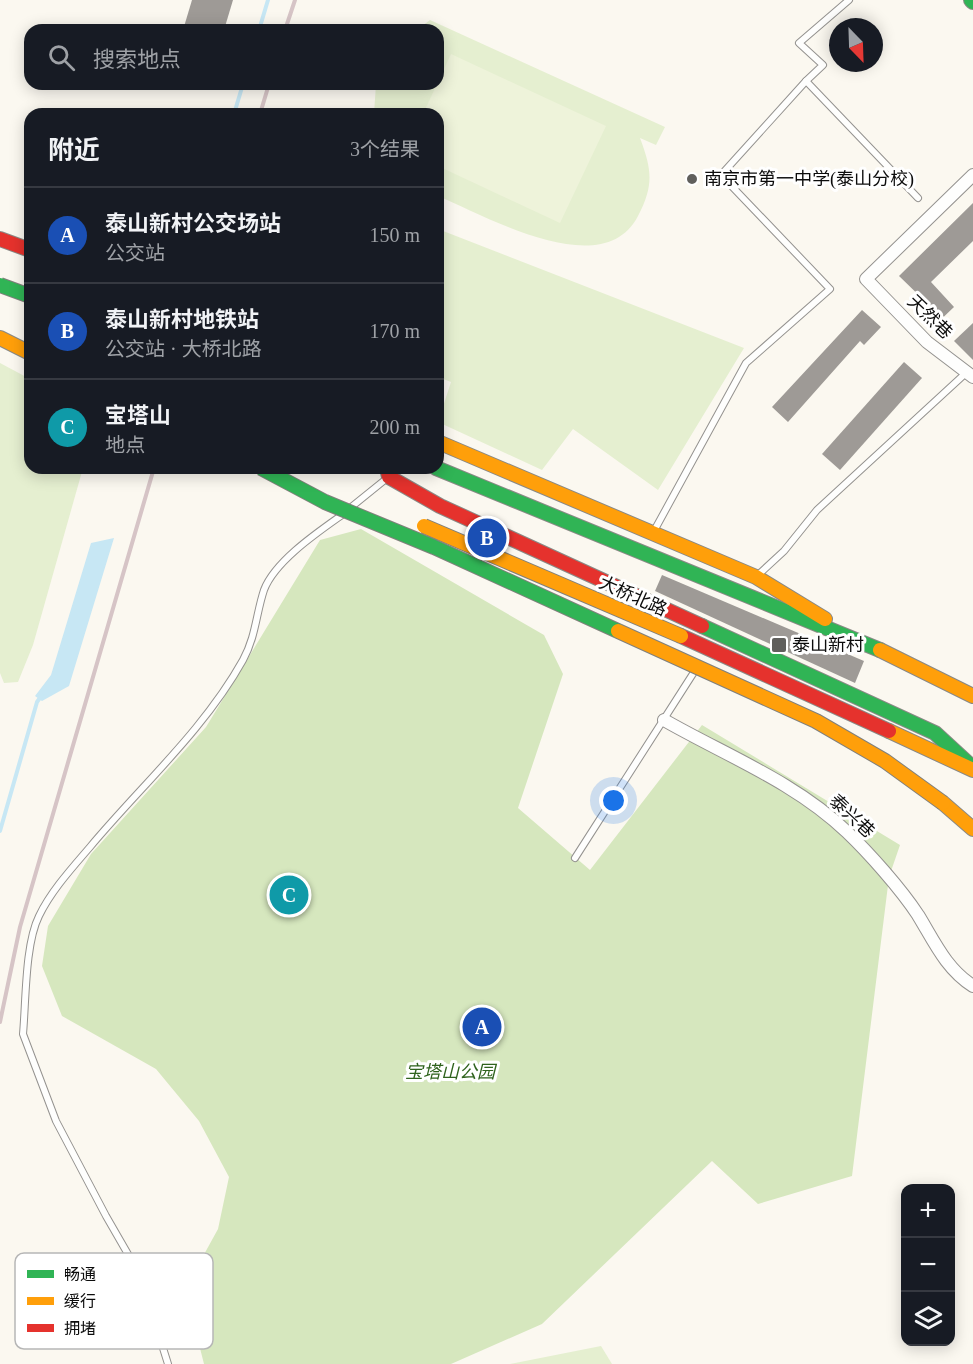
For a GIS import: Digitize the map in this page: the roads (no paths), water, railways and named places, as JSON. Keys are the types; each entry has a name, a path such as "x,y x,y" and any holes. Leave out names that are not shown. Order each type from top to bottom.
{"main road":[{"path":"0,239 24,248"},
{"path":"0,285 24,293"},
{"path":"0,294 24,294"},
{"path":"0,338 24,350"},
{"path":"444,445 756,577 866,643"},
{"path":"444,471 866,643 973,696"},
{"path":"272,474 325,502 434,547 816,722 914,780 973,829"},
{"path":"290,474 379,508"},
{"path":"393,474 440,506 935,733 973,769"},
{"name":"大桥北路","path":"412,521 681,636 973,769"}],"street":[{"name":"天然巷","path":"970,374 927,342 866,279 973,175"},
{"name":"泰兴巷","path":"664,720 796,792 847,832 907,901 945,960 960,978 973,986"}],"lane":[{"path":"653,533 746,363 830,289 721,175 823,64 799,43 849,0"},
{"path":"806,81 918,198"},
{"path":"756,577 784,551 817,510 970,374"},
{"path":"127,1253 56,1121 23,1034 33,933 48,901 68,873 200,722 223,690 251,642 264,590 273,577 301,546 385,474"},
{"path":"575,858 709,649"},
{"path":"163,1349 168,1364"}],"water":[{"path":"114,538 69,686 42,701 35,696 51,675 91,543"}],"waterway":[{"path":"261,24 268,0"},
{"path":"236,108 241,90"},
{"path":"0,831 37,702 42,695"}],"railway":[{"path":"287,24 295,0"},
{"path":"262,108 267,90"},
{"path":"0,1022 20,927 152,474"}],"place":[{"name":"南京市第一中学(泰山分校)","path":"692,179"},
{"name":"泰山新村地铁站","path":"487,538"},
{"name":"泰山新村","path":"779,645"},
{"name":"宝塔山","path":"289,895"},
{"name":"泰山新村公交场站","path":"482,1027"}],"park label":[{"name":"宝塔山公园","path":"450,1072"}]}
